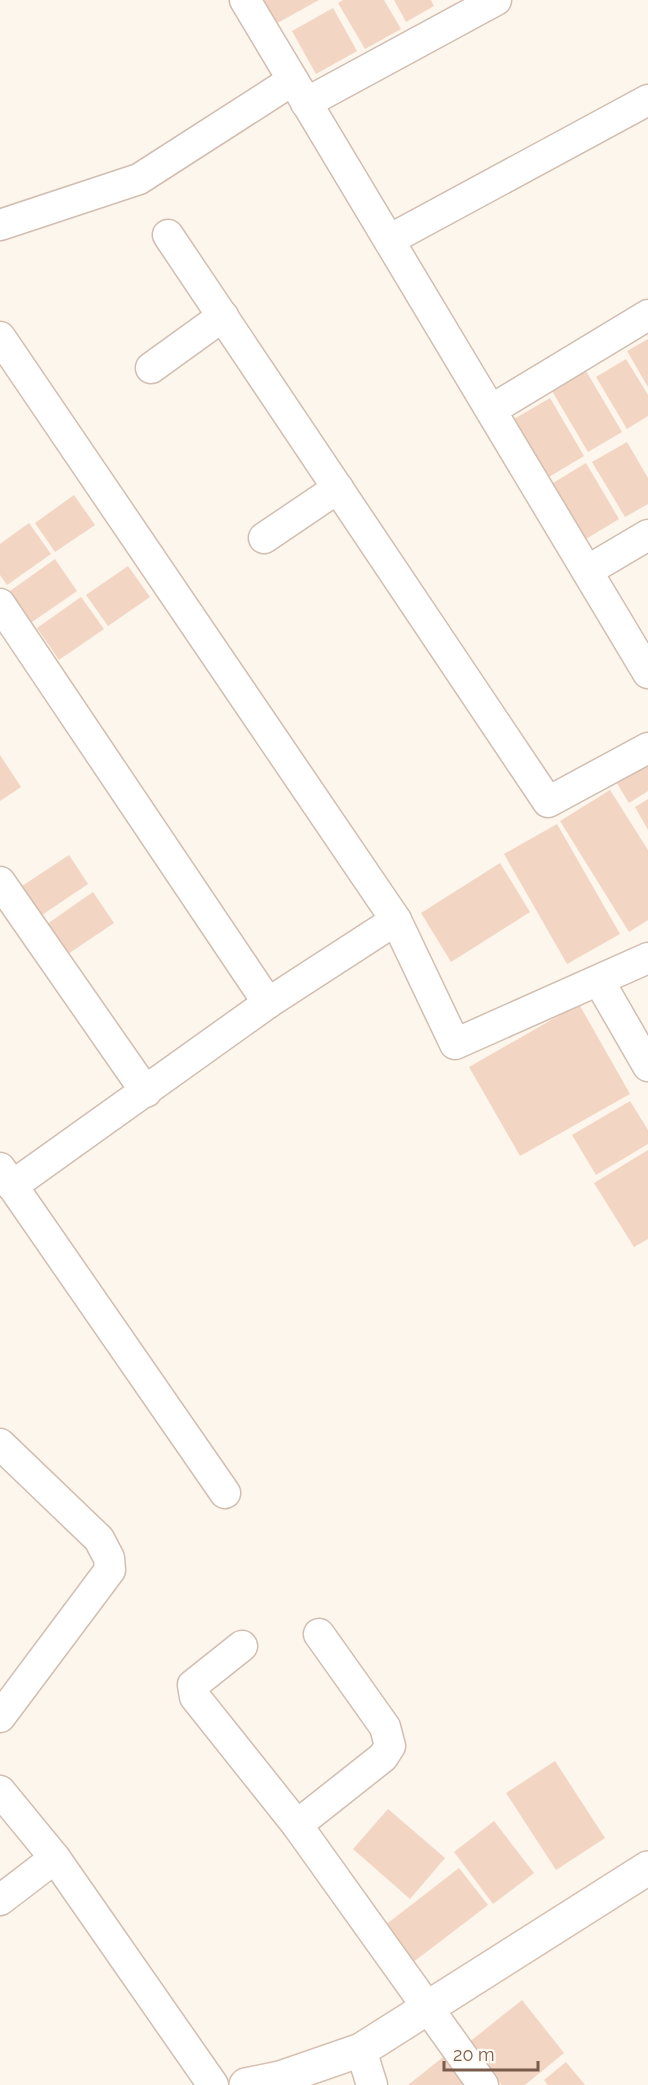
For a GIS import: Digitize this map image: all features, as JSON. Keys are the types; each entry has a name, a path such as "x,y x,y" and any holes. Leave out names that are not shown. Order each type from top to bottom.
{"street":[{"path":"245,0 648,673"},
{"path":"0,225 139,179 299,91 496,0"},
{"path":"389,240 648,100"},
{"path":"168,235 548,802 648,748"},
{"path":"490,410 648,315"},
{"path":"151,369 223,316"},
{"path":"0,337 396,920 455,1044 648,958"},
{"path":"264,538 338,488"},
{"path":"587,571 648,535"},
{"path":"0,604 268,1003"},
{"path":"0,882 146,1092"},
{"path":"225,1493 6,1177 146,1092 268,1003 396,920"},
{"path":"599,981 648,1066"},
{"path":"0,1444 99,1539 109,1558 110,1570 0,1717"},
{"path":"297,1825 383,1757 390,1746 385,1727 319,1634"},
{"path":"242,1646 193,1685 192,1691 297,1825 483,2085"},
{"path":"0,1791 55,1858 213,2085"},
{"path":"0,1900 55,1858"},
{"path":"246,2085 280,2078 361,2050 648,1868"},
{"path":"361,2050 372,2085"}],"building":[{"path":"258,0 319,0 272,26"},
{"path":"343,0 384,0 401,29 365,49 338,3"},
{"path":"394,0 431,0 434,6 406,22"},
{"path":"333,8 357,51 316,74 292,31"},
{"path":"648,339 648,387 627,351"},
{"path":"626,359 648,395 648,416 627,429 596,377"},
{"path":"586,371 622,432 588,452 552,391"},
{"path":"550,398 584,456 549,477 514,419"},
{"path":"627,442 648,478 648,504 625,517 592,462"},
{"path":"586,463 619,519 586,539 553,483"},
{"path":"74,495 95,525 55,552 35,523"},
{"path":"29,523 51,554 7,585 0,575 0,544"},
{"path":"55,559 77,591 32,622 10,591"},
{"path":"128,566 150,597 108,626 86,595"},
{"path":"81,597 104,629 59,660 37,628"},
{"path":"648,754 648,791 629,803 612,775"},
{"path":"0,755 21,787 0,801"},
{"path":"610,790 648,850 648,920 629,932 560,821"},
{"path":"648,799 648,830 635,807"},
{"path":"557,824 620,934 567,964 504,854"},
{"path":"69,855 88,884 42,915 22,886"},
{"path":"500,863 530,912 451,962 421,913"},
{"path":"93,892 114,923 68,954 47,924"},
{"path":"579,1004 630,1094 520,1156 469,1067"},
{"path":"630,1101 648,1130 648,1144 596,1175 572,1135"},
{"path":"648,1150 648,1239 634,1247 594,1183"},
{"path":"555,1761 605,1838 556,1870 506,1793"},
{"path":"388,1809 445,1858 410,1899 353,1849"},
{"path":"494,1821 534,1873 493,1904 454,1852"},
{"path":"459,1868 488,1905 412,1963 384,1926"},
{"path":"522,2000 564,2053 525,2085 502,2085 468,2043"},
{"path":"447,2054 472,2085 408,2085"},
{"path":"566,2062 585,2085 548,2085 544,2080"}]}
